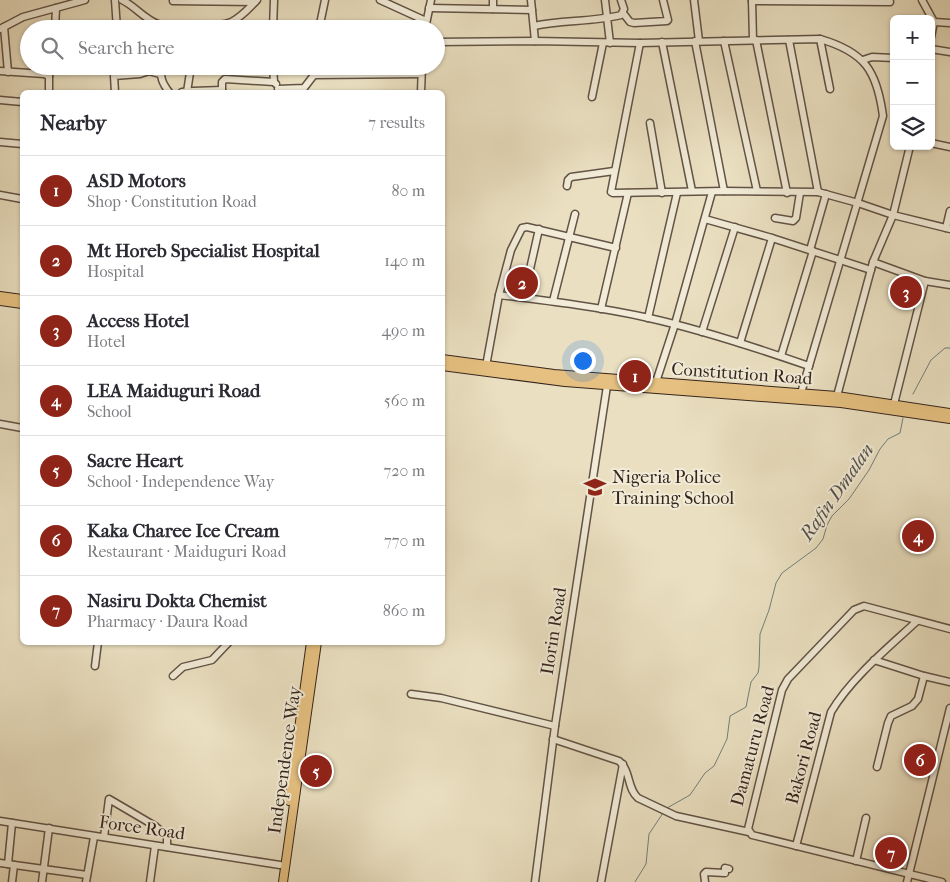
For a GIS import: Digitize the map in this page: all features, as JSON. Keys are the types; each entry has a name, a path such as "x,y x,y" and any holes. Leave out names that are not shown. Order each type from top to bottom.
{"main road":[{"path":"0,296 20,299"},
{"path":"0,301 20,304"},
{"name":"Constitution Road","path":"445,359 554,374 656,382 904,409 950,419"},
{"name":"Constitution Road","path":"445,366 607,386 837,396 894,404 904,409"},
{"name":"Constitution Road","path":"914,411 950,413"},
{"name":"Independence Way","path":"278,882 311,645"},
{"name":"Independence Way","path":"283,882 317,645"}],"street":[{"path":"8,72 2,28 22,17 84,0"},
{"path":"115,0 116,20"},
{"path":"122,0 134,3 151,20"},
{"path":"273,20 274,0"},
{"path":"322,20 325,0"},
{"path":"380,0 424,20"},
{"path":"426,20 431,0"},
{"path":"493,0 493,10"},
{"path":"531,0 535,41"},
{"path":"592,97 606,43 607,18 605,0"},
{"path":"621,0 624,9 623,13 630,22 634,23 667,21 663,0"},
{"path":"694,0 697,41 724,191"},
{"path":"922,0 930,15"},
{"path":"173,1 256,1"},
{"path":"234,20 246,13 256,1"},
{"path":"787,192 755,40 752,1 890,2"},
{"path":"55,20 56,8"},
{"path":"429,8 532,10"},
{"path":"534,26 607,18 623,13"},
{"path":"935,22 950,24"},
{"path":"445,42 640,43 820,39 836,44 862,60 876,82 883,116 801,393"},
{"path":"820,39 830,89"},
{"path":"789,40 818,192"},
{"path":"662,42 692,192"},
{"path":"724,42 757,191"},
{"path":"640,43 611,192 818,192 893,215 948,228 950,211"},
{"path":"935,50 950,52"},
{"path":"862,60 872,57 890,58"},
{"path":"0,71 20,73"},
{"path":"115,90 114,76 127,75"},
{"path":"160,75 163,84 168,90"},
{"path":"185,90 189,75"},
{"path":"274,75 278,90"},
{"path":"287,90 304,88 314,75"},
{"path":"421,75 421,90"},
{"path":"49,76 49,90"},
{"path":"222,90 222,82 225,79 274,82"},
{"path":"0,100 20,102"},
{"path":"650,123 662,193"},
{"path":"0,142 20,144"},
{"path":"935,144 950,147"},
{"path":"837,396 873,262 893,215 909,150"},
{"path":"567,186 568,180 571,177 614,171"},
{"path":"601,309 628,192"},
{"path":"656,382 675,324 712,192"},
{"path":"648,318 676,193"},
{"path":"775,218 793,222 796,218 800,193"},
{"path":"781,356 826,194"},
{"path":"0,195 20,199"},
{"path":"553,301 575,214"},
{"path":"705,219 812,250 871,270"},
{"path":"486,366 499,295 511,250 520,230 524,227 616,248"},
{"path":"702,332 735,227"},
{"path":"530,269 539,230"},
{"path":"740,343 772,238"},
{"path":"873,262 925,281 950,285"},
{"path":"894,404 925,281"},
{"path":"499,295 553,301 675,324 809,366"},
{"name":"Ilorin Road","path":"535,882 555,726 607,386"},
{"path":"0,424 20,428"},
{"name":"Damaturu Road","path":"750,834 748,824 778,702 788,679 859,607 864,606 950,629"},
{"name":"Bakori Road","path":"796,846 831,712 837,702 874,660 917,620"},
{"path":"95,666 98,645"},
{"path":"173,676 183,667 212,660 226,645"},
{"path":"874,660 950,682"},
{"path":"877,767 891,716 912,706 918,699 924,676"},
{"path":"411,694 441,698 555,726"},
{"path":"907,882 950,708"},
{"path":"554,739 619,761 623,764 628,775 633,794 668,812 685,818 942,882"},
{"path":"601,882 623,764"},
{"path":"104,837 109,799 161,831 167,836 168,847"},
{"path":"856,861 866,818"},
{"name":"Force Road","path":"0,821 280,865"},
{"path":"12,823 12,882"},
{"path":"42,882 49,828"},
{"path":"0,863 44,869 87,878 94,837"},
{"path":"150,882 155,846"},
{"path":"705,882 704,874 706,872 720,874 725,873 725,868 729,869"}],"waterway":[{"path":"913,394 931,360 945,348 950,348"},
{"name":"Rafin Dmalan","path":"667,808 690,795 705,773 714,766 727,739 730,716 746,707 751,682 758,673 760,634 776,583 782,573 816,548 823,539 832,516 849,499 869,470 880,449 888,439 900,433 903,418"},
{"name":"Rafin Dmalan","path":"635,882 646,864 649,834 663,813"}],"place":[{"name":"Mt Horeb Specialist Hospital","path":"522,283"},
{"name":"Access Hotel","path":"906,292"},
{"name":"ASD Motors","path":"635,376"},
{"name":"Nigeria Police Training School","path":"595,487"},
{"name":"LEA Maiduguri Road","path":"918,536"},
{"name":"Kaka Charee Ice Cream","path":"920,760"},
{"name":"Sacre Heart","path":"316,771"},
{"name":"Nasiru Dokta Chemist","path":"891,853"}]}
